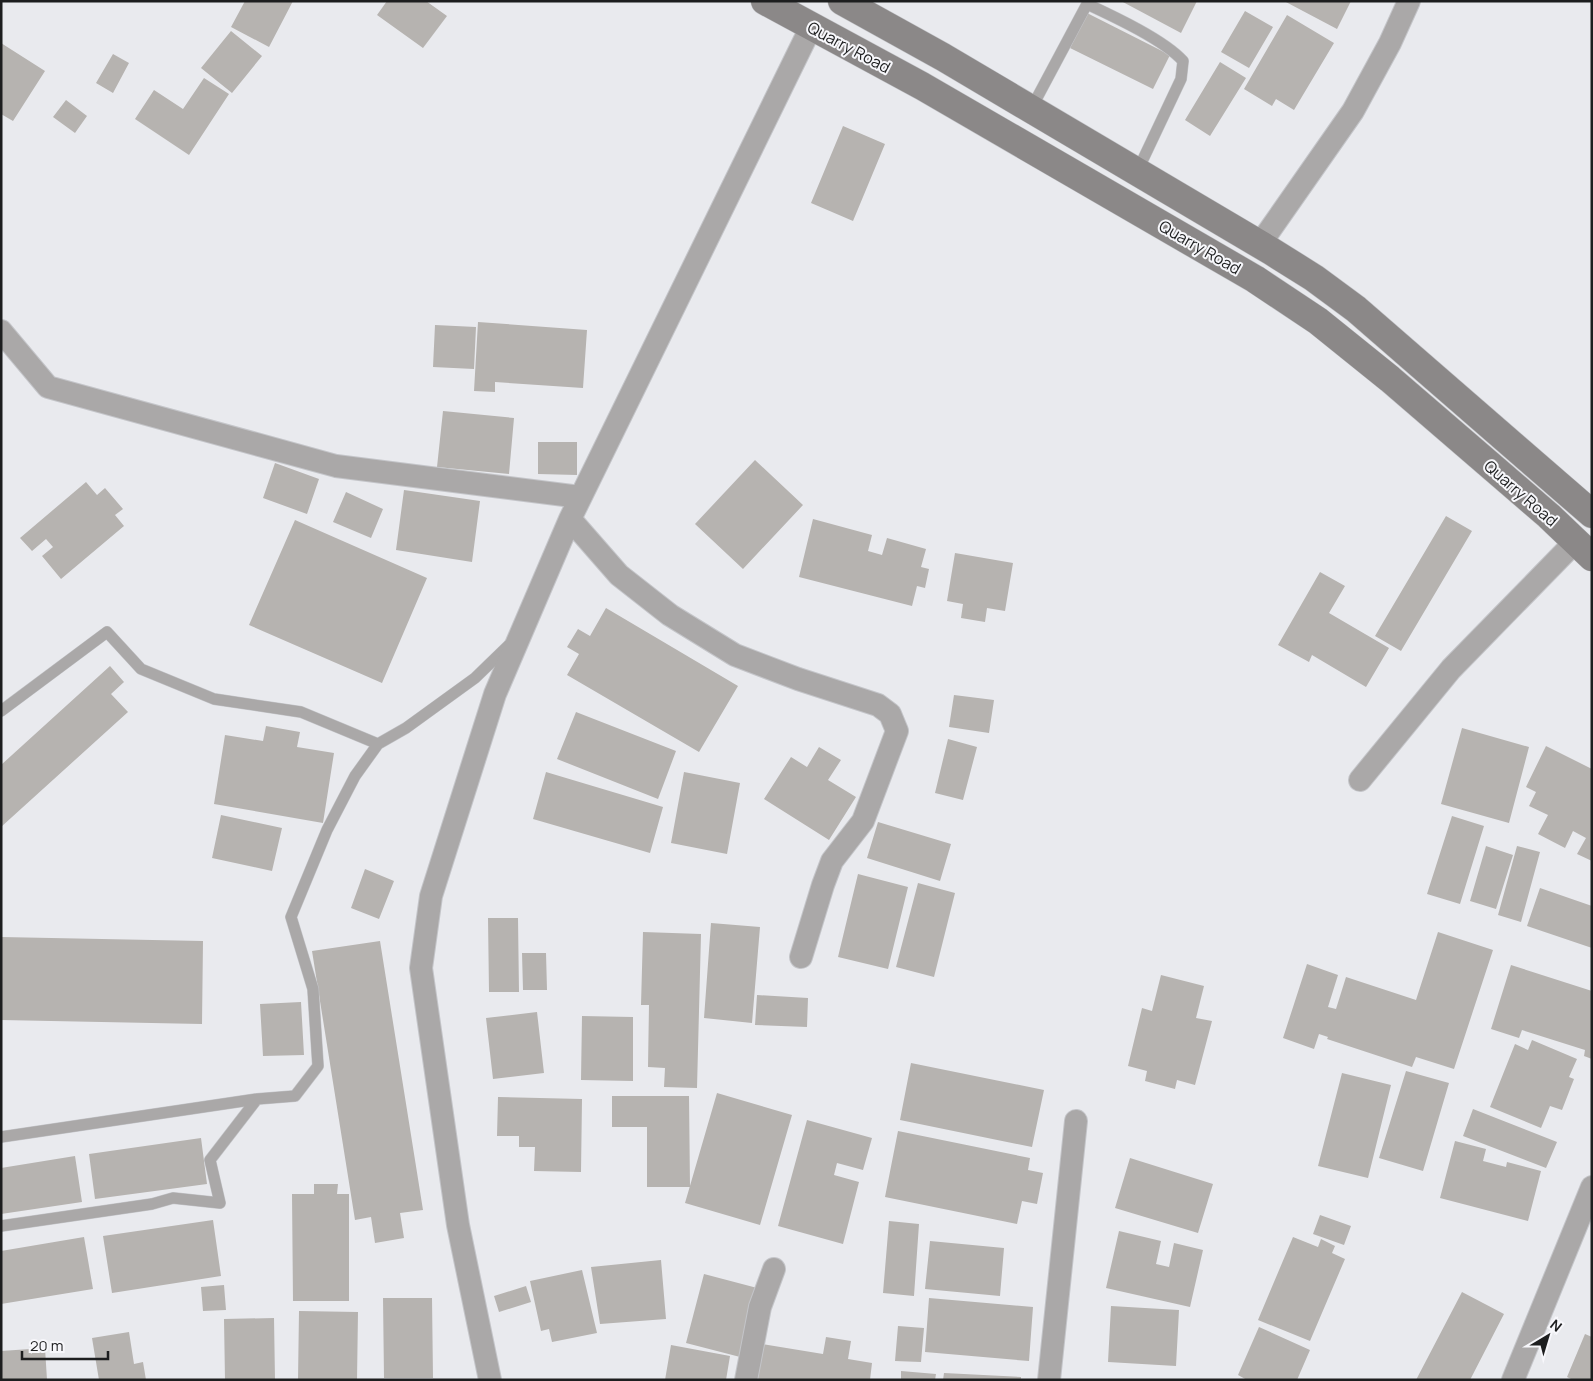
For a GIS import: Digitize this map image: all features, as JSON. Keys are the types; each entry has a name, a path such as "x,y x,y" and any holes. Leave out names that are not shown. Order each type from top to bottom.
{"main road":[{"name":"Quarry Road","path":"765,1 956,105 1255,279 1318,321 1549,516 1584,549"},
{"name":"Quarry Road","path":"842,1 1032,109 1314,278 1356,309 1592,514"}],"street":[{"path":"1260,244 1354,111 1390,43 1409,1"},
{"path":"490,1380 458,1225 421,968 431,896 495,694 570,519 811,27"},
{"path":"1,331 48,387 336,466 580,497"},
{"path":"570,519 620,575 670,615 735,655 878,705 890,714 897,731 863,821 832,861 801,957"},
{"path":"1360,780 1452,669 1584,549"},
{"path":"1049,1380 1076,1121"},
{"path":"1513,1380 1592,1187"},
{"path":"746,1380 760,1307 774,1269"}],"lane":[{"path":"1032,109 1087,4 1174,51 1184,61 1181,79 1137,172"},
{"path":"1,712 107,632 141,669 214,699 301,712 378,744"},
{"path":"1,1137 257,1099 295,1096 318,1066 313,989 291,917 327,830 355,776 378,744 406,728 475,678 520,635"},
{"path":"1,1226 152,1204 173,1198 220,1202 210,1160 257,1099"}],"building":[{"path":"245,1 293,1 269,47 231,27"},
{"path":"387,1 426,1 447,16 423,48 377,15"},
{"path":"1121,1 1197,1 1181,33"},
{"path":"1284,1 1351,1 1337,29"},
{"path":"1245,11 1273,27 1249,68 1221,52"},
{"path":"1087,13 1170,55 1153,89 1070,48"},
{"path":"1287,15 1334,43 1294,110 1276,99 1272,106 1244,89"},
{"path":"231,31 262,56 232,93 201,68"},
{"path":"1,43 45,71 13,121 1,114"},
{"path":"113,54 129,63 113,93 96,83"},
{"path":"1220,62 1246,78 1210,136 1185,120"},
{"path":"204,78 229,94 189,155 135,119 154,90 183,109"},
{"path":"66,100 87,116 75,133 53,117"},
{"path":"843,126 885,144 853,221 811,203"},
{"path":"478,322 587,330 583,388 495,382 495,392 474,391"},
{"path":"435,325 476,327 474,369 433,367"},
{"path":"443,411 514,418 509,474 437,467"},
{"path":"538,442 577,442 577,475 538,474"},
{"path":"755,460 803,505 743,569 695,524"},
{"path":"275,463 319,479 307,514 263,498"},
{"path":"86,482 97,495 105,488 123,509 115,515 124,526 61,579 42,556 53,547 46,539 32,551 20,538"},
{"path":"404,490 480,501 472,562 396,550"},
{"path":"346,492 383,509 371,538 333,522"},
{"path":"1446,516 1472,531 1401,651 1375,636"},
{"path":"813,519 872,535 868,551 882,555 887,538 926,549 921,567 929,569 925,588 917,586 912,606 799,577"},
{"path":"295,520 427,578 382,683 249,625"},
{"path":"955,553 1013,563 1005,611 987,608 985,622 961,618 963,604 947,601"},
{"path":"1320,572 1345,586 1329,613 1389,648 1366,687 1312,655 1309,662 1278,645"},
{"path":"606,608 738,686 699,752 567,675 579,654 567,647 578,629 590,636"},
{"path":"110,666 124,682 111,694 128,712 1,827 1,765"},
{"path":"954,695 994,700 989,733 949,727"},
{"path":"576,712 676,751 658,799 557,759"},
{"path":"266,726 300,732 297,747 334,753 323,823 214,804 225,735 263,741"},
{"path":"1462,728 1529,747 1509,823 1441,804"},
{"path":"948,739 977,747 963,800 935,793"},
{"path":"1546,746 1592,769 1592,861 1577,854 1586,838 1573,831 1565,848 1538,834 1548,815 1529,806 1536,792 1526,787"},
{"path":"819,747 841,760 828,780 856,797 829,840 764,799 791,757 807,767"},
{"path":"546,772 663,807 650,853 533,819"},
{"path":"684,772 740,783 727,854 671,843"},
{"path":"221,815 282,828 272,871 212,858"},
{"path":"1452,816 1484,826 1460,904 1427,894"},
{"path":"878,822 951,844 940,881 867,858"},
{"path":"1486,846 1513,855 1496,909 1470,901"},
{"path":"1517,846 1540,852 1521,922 1498,915"},
{"path":"365,869 394,881 379,919 351,908"},
{"path":"858,874 908,887 888,969 838,957"},
{"path":"918,883 955,893 934,977 896,967"},
{"path":"1540,888 1592,906 1592,948 1527,926"},
{"path":"488,918 518,918 519,992 489,992"},
{"path":"711,923 760,927 752,1023 704,1018"},
{"path":"643,932 701,934 697,1088 664,1087 665,1068 648,1067 649,1005 641,1005"},
{"path":"1438,932 1493,950 1454,1069 1416,1057 1412,1067 1327,1039 1328,1037 1319,1034 1314,1049 1283,1038 1307,964 1338,975 1328,1007 1336,1009 1346,977 1416,1000"},
{"path":"1,937 203,941 202,1024 1,1020"},
{"path":"380,941 423,1210 400,1213 404,1238 375,1243 371,1217 355,1220 312,951"},
{"path":"522,953 546,953 547,990 523,990"},
{"path":"1511,965 1592,991 1592,1059 1584,1056 1585,1050 1522,1030 1519,1038 1491,1029"},
{"path":"1161,975 1204,986 1196,1018 1212,1021 1195,1085 1177,1080 1175,1089 1145,1081 1147,1071 1128,1066 1142,1008 1152,1011"},
{"path":"757,995 808,998 807,1027 755,1025"},
{"path":"301,1002 304,1055 263,1056 260,1004"},
{"path":"537,1012 544,1073 493,1079 486,1018"},
{"path":"582,1016 633,1017 633,1081 581,1080"},
{"path":"1532,1040 1577,1059 1569,1077 1574,1079 1562,1110 1550,1106 1541,1128 1490,1107 1515,1044 1528,1050"},
{"path":"911,1063 1044,1090 1032,1147 900,1120"},
{"path":"1406,1071 1449,1083 1423,1171 1379,1158"},
{"path":"1342,1073 1391,1085 1368,1178 1318,1166"},
{"path":"717,1093 792,1115 760,1225 685,1203"},
{"path":"612,1096 689,1096 690,1187 647,1187 647,1127 612,1127"},
{"path":"498,1097 582,1099 581,1172 534,1171 535,1147 519,1147 519,1136 497,1136"},
{"path":"1473,1109 1557,1142 1546,1168 1463,1136"},
{"path":"807,1120 872,1138 863,1170 837,1163 834,1175 859,1182 843,1244 778,1226"},
{"path":"898,1131 1030,1158 1028,1170 1043,1173 1037,1204 1022,1201 1017,1224 885,1197"},
{"path":"201,1138 207,1184 95,1199 89,1154"},
{"path":"1455,1141 1486,1149 1483,1161 1506,1167 1507,1162 1541,1171 1528,1221 1440,1198"},
{"path":"75,1156 82,1202 1,1214 1,1168"},
{"path":"1130,1158 1213,1184 1198,1233 1115,1208"},
{"path":"314,1184 338,1184 337,1194 349,1194 349,1301 293,1301 292,1194 314,1194"},
{"path":"1320,1215 1351,1226 1344,1245 1313,1234"},
{"path":"213,1220 221,1276 112,1293 103,1236"},
{"path":"889,1221 919,1224 914,1296 883,1293"},
{"path":"1119,1231 1161,1241 1156,1264 1169,1267 1174,1243 1203,1250 1190,1307 1106,1288"},
{"path":"84,1237 93,1289 1,1304 1,1251"},
{"path":"1293,1237 1318,1247 1321,1239 1335,1246 1332,1253 1345,1259 1310,1341 1258,1320"},
{"path":"930,1241 1004,1248 1000,1296 925,1289"},
{"path":"661,1260 666,1319 600,1324 591,1267"},
{"path":"582,1270 597,1333 552,1342 549,1329 541,1331 530,1281"},
{"path":"704,1274 761,1289 744,1358 686,1343"},
{"path":"224,1285 226,1310 203,1311 201,1287"},
{"path":"526,1286 531,1302 499,1312 494,1296"},
{"path":"1462,1292 1504,1314 1470,1380 1416,1380"},
{"path":"383,1298 432,1298 433,1378 384,1378"},
{"path":"929,1298 1033,1307 1029,1361 925,1352"},
{"path":"1111,1306 1179,1310 1176,1366 1108,1362"},
{"path":"299,1311 358,1312 357,1380 298,1380"},
{"path":"274,1318 275,1380 225,1380 224,1319"},
{"path":"898,1326 924,1328 921,1362 895,1361"},
{"path":"1259,1327 1310,1350 1297,1380 1247,1380 1238,1375"},
{"path":"129,1332 134,1364 143,1362 146,1380 99,1380 92,1338"},
{"path":"1585,1334 1592,1337 1592,1380 1573,1380 1567,1377"},
{"path":"826,1337 851,1341 848,1359 872,1363 870,1380 756,1380 762,1344 823,1354"},
{"path":"671,1345 730,1356 726,1380 665,1380"},
{"path":"45,1348 47,1380 1,1380 1,1351"},
{"path":"901,1371 936,1374 935,1380 901,1380"},
{"path":"944,1373 1021,1377 1021,1380 943,1380"}]}
